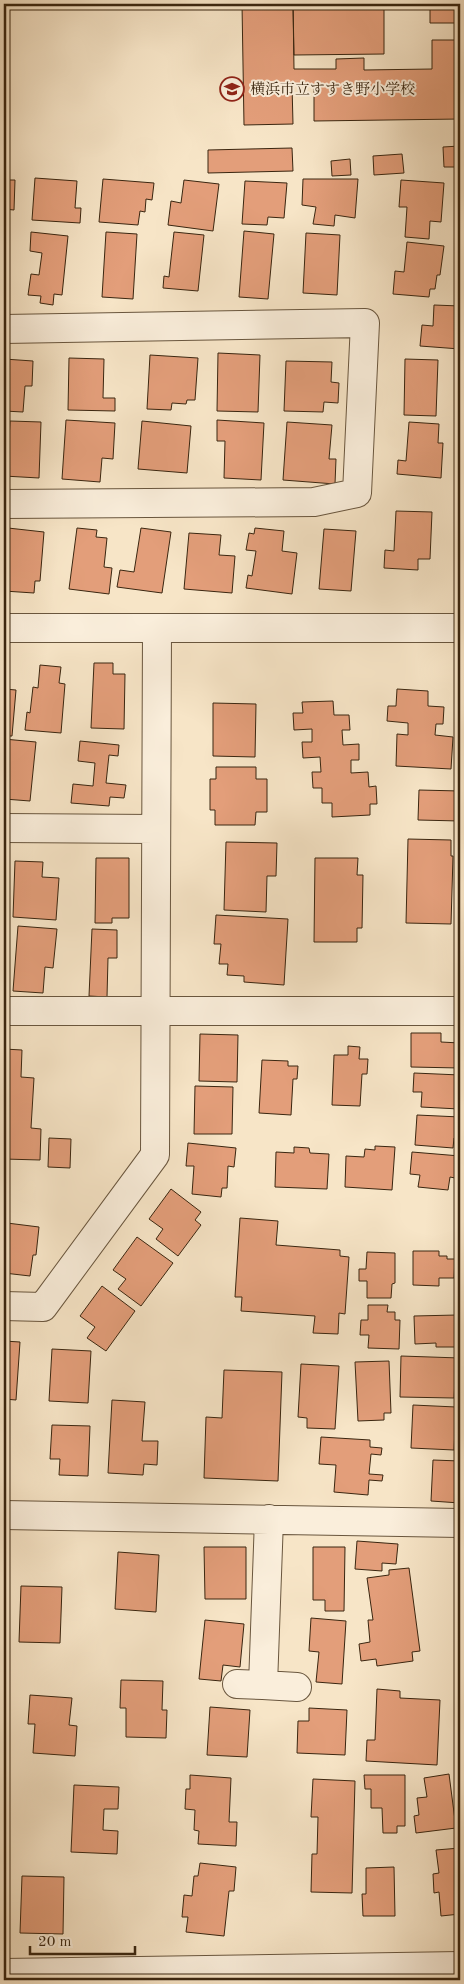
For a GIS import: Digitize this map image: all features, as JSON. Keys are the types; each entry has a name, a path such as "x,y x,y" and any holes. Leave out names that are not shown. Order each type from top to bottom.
{"street":[{"path":"4,329 365,323 358,494 314,502 4,504"},
{"path":"4,628 460,628"},
{"path":"4,1306 44,1307 155,1155 157,629"},
{"path":"4,828 155,829"},
{"path":"4,1011 460,1011"},
{"path":"4,1514 460,1523"},
{"path":"270,1518 250,1685 297,1687"},
{"path":"4,1973 460,1966"}],"building":[{"path":"242,4 293,4 294,69 336,69 336,59 364,58 364,70 432,69 432,40 460,40 460,119 314,121 314,85 292,85 293,124 244,125"},
{"path":"293,4 384,4 384,54 294,55"},
{"path":"460,4 460,23 430,23 430,5"},
{"path":"460,146 460,167 444,167 443,147"},
{"path":"292,148 293,171 208,173 208,150"},
{"path":"402,154 404,173 374,175 373,156"},
{"path":"350,159 351,175 332,176 331,161"},
{"path":"35,178 77,181 75,208 81,208 80,223 32,220"},
{"path":"103,179 154,183 152,200 146,199 145,212 140,211 138,225 99,222"},
{"path":"303,179 358,179 355,218 335,215 334,226 313,224 316,207 302,205"},
{"path":"4,180 15,180 14,210 4,209"},
{"path":"184,180 219,184 213,231 168,225 171,201 181,203"},
{"path":"401,180 444,183 441,222 430,221 429,239 405,237 407,207 399,207"},
{"path":"245,181 287,183 284,218 268,217 267,225 242,224"},
{"path":"244,231 274,234 268,299 239,297"},
{"path":"31,232 68,236 62,295 54,294 53,305 40,303 41,296 28,295 31,274 39,275 42,253 30,251"},
{"path":"106,232 137,234 133,299 102,297"},
{"path":"174,232 204,235 198,291 163,288 164,276 169,277"},
{"path":"306,233 340,235 337,295 303,293"},
{"path":"407,242 444,246 440,275 437,275 435,289 430,289 429,297 393,294 395,271 404,272"},
{"path":"434,305 460,306 460,349 420,346 422,325 433,326"},
{"path":"218,353 260,355 258,412 217,411"},
{"path":"150,355 198,358 195,400 187,400 186,404 172,403 171,410 147,409"},
{"path":"69,358 104,359 103,398 115,398 115,411 68,410"},
{"path":"4,359 33,361 32,386 25,386 23,412 4,411"},
{"path":"405,359 438,360 436,416 404,415"},
{"path":"286,361 332,362 331,382 339,383 338,403 324,402 323,412 284,411"},
{"path":"66,420 115,423 113,459 102,458 100,482 62,479"},
{"path":"217,420 264,423 261,480 224,478 225,441 217,441"},
{"path":"10,421 41,422 39,478 4,476 4,459 8,459"},
{"path":"142,421 191,426 187,473 138,469"},
{"path":"287,422 332,425 329,459 336,459 335,484 283,480"},
{"path":"409,422 439,424 438,443 443,443 441,478 397,474 398,460 406,461"},
{"path":"396,511 432,512 430,559 418,559 418,570 384,568 385,550 394,551"},
{"path":"8,528 44,532 40,581 35,581 34,593 4,591"},
{"path":"77,528 97,530 96,537 107,538 104,567 112,568 109,594 69,589"},
{"path":"141,528 171,532 162,593 117,587 120,570 134,572"},
{"path":"255,528 284,531 282,551 297,553 292,594 246,588 248,575 252,576 256,551 246,550 249,533 254,534"},
{"path":"324,529 356,531 351,591 319,589"},
{"path":"189,533 221,535 219,555 235,556 232,593 184,589"},
{"path":"94,663 113,663 113,674 125,674 124,729 91,728"},
{"path":"4,664 6,664 4,689"},
{"path":"40,665 61,667 59,683 65,684 61,733 25,730 27,712 30,713 33,687 38,688"},
{"path":"4,689 16,690 12,736 4,736"},
{"path":"397,689 428,691 428,706 444,707 443,724 436,724 435,735 453,737 451,769 396,766 397,734 408,735 408,723 387,721 388,706 396,706"},
{"path":"333,701 334,715 349,715 350,730 342,730 343,745 359,744 359,760 351,760 351,773 368,772 369,787 376,786 377,804 370,804 370,815 332,817 332,803 322,803 322,788 313,788 312,772 321,772 320,757 303,758 302,742 312,742 312,729 294,730 293,713 303,713 302,702"},
{"path":"213,703 256,704 255,757 213,756"},
{"path":"4,739 36,742 30,801 4,799"},
{"path":"80,741 119,745 118,756 109,755 106,783 126,785 124,798 110,797 109,806 71,803 73,784 93,786 95,763 78,761"},
{"path":"216,767 256,767 256,779 267,779 267,812 256,812 255,825 215,825 215,810 210,810 210,779 216,779"},
{"path":"419,790 460,791 460,821 418,820"},
{"path":"408,839 451,840 451,856 453,856 451,924 406,923"},
{"path":"226,842 277,843 276,876 267,876 266,912 224,910"},
{"path":"96,858 129,858 129,918 112,918 112,923 95,923"},
{"path":"315,858 358,858 357,875 363,875 362,928 357,928 357,942 314,942"},
{"path":"15,861 43,862 42,877 59,878 56,920 13,917"},
{"path":"216,915 288,919 284,985 244,982 244,976 227,975 228,964 219,964 221,944 214,944"},
{"path":"18,926 57,929 53,968 45,967 43,993 13,991"},
{"path":"92,929 117,930 117,958 108,958 107,997 89,996"},
{"path":"411,1033 441,1033 441,1042 460,1043 460,1068 411,1067"},
{"path":"200,1034 238,1035 237,1082 199,1081"},
{"path":"348,1046 360,1047 359,1059 368,1059 367,1074 362,1074 360,1106 332,1105 334,1055 348,1055"},
{"path":"4,1049 22,1050 21,1077 34,1078 31,1128 41,1129 40,1160 4,1159"},
{"path":"262,1060 288,1061 288,1066 298,1066 297,1079 293,1079 291,1115 259,1113"},
{"path":"414,1073 460,1075 459,1109 421,1107 422,1092 413,1092"},
{"path":"195,1086 233,1087 232,1134 194,1134"},
{"path":"417,1115 460,1117 460,1138 454,1138 453,1148 415,1145"},
{"path":"49,1138 71,1139 70,1168 48,1167"},
{"path":"188,1143 236,1148 234,1167 228,1166 227,1188 222,1188 221,1197 192,1194 194,1166 186,1166"},
{"path":"375,1146 395,1147 392,1190 345,1187 346,1156 364,1157 365,1149 375,1150"},
{"path":"294,1147 309,1148 310,1153 329,1154 327,1189 275,1187 276,1152 294,1153"},
{"path":"412,1152 460,1156 460,1179 450,1177 448,1190 418,1187 420,1175 410,1174"},
{"path":"171,1189 201,1212 195,1220 201,1225 178,1256 156,1239 163,1229 149,1219"},
{"path":"240,1218 278,1221 276,1245 340,1250 340,1256 349,1257 345,1314 339,1313 338,1334 313,1333 315,1316 241,1311 242,1297 235,1297"},
{"path":"7,1223 39,1227 36,1255 33,1255 30,1276 4,1273"},
{"path":"137,1237 173,1263 141,1306 118,1289 126,1279 113,1270"},
{"path":"413,1251 439,1251 439,1256 455,1259 454,1278 439,1278 439,1286 413,1285"},
{"path":"367,1252 395,1253 395,1283 392,1284 391,1298 367,1298 367,1281 359,1281 359,1269 366,1269"},
{"path":"102,1286 135,1311 106,1351 87,1338 95,1327 80,1316"},
{"path":"368,1305 388,1305 387,1312 395,1312 395,1320 400,1320 399,1349 368,1348 369,1335 360,1335 361,1320 368,1320"},
{"path":"457,1315 458,1347 436,1347 436,1343 415,1344 414,1316"},
{"path":"4,1341 20,1342 16,1400 4,1399"},
{"path":"52,1349 91,1351 88,1403 49,1401"},
{"path":"401,1356 460,1358 460,1380 455,1380 454,1398 400,1397"},
{"path":"389,1361 391,1413 384,1413 384,1420 358,1421 355,1362"},
{"path":"301,1364 339,1366 335,1429 307,1428 307,1418 298,1417"},
{"path":"224,1370 282,1372 278,1481 204,1478 206,1417 222,1418"},
{"path":"112,1400 145,1402 142,1441 158,1441 157,1465 144,1464 143,1475 108,1473"},
{"path":"413,1405 456,1407 454,1450 411,1448"},
{"path":"52,1425 90,1426 88,1476 59,1475 60,1459 50,1459"},
{"path":"321,1437 370,1440 370,1447 382,1448 381,1455 371,1454 369,1474 383,1475 382,1481 369,1480 368,1495 334,1492 336,1465 319,1464"},
{"path":"433,1460 460,1461 460,1503 431,1501"},
{"path":"357,1541 398,1544 396,1564 382,1563 382,1571 355,1569"},
{"path":"204,1547 246,1547 246,1599 205,1599"},
{"path":"313,1547 345,1547 344,1611 325,1611 325,1600 313,1600"},
{"path":"460,1549 460,1594 455,1550"},
{"path":"118,1552 159,1555 156,1612 115,1609"},
{"path":"409,1568 420,1651 412,1652 413,1661 377,1666 376,1659 361,1661 359,1644 370,1642 368,1620 373,1620 367,1578 389,1575 389,1570"},
{"path":"21,1586 62,1587 60,1643 19,1642"},
{"path":"311,1618 346,1621 342,1684 316,1682 319,1652 309,1651"},
{"path":"205,1620 244,1624 240,1667 223,1665 221,1681 199,1679"},
{"path":"121,1680 163,1681 162,1710 167,1710 166,1738 126,1737 126,1708 120,1708"},
{"path":"377,1689 400,1691 400,1698 440,1700 437,1765 366,1761 367,1740 375,1740"},
{"path":"30,1695 72,1698 69,1725 77,1726 75,1756 33,1753 35,1724 28,1724"},
{"path":"210,1707 250,1710 247,1757 207,1755"},
{"path":"309,1708 347,1710 345,1755 297,1753 298,1721 309,1721"},
{"path":"449,1774 456,1828 416,1833 414,1816 419,1815 417,1798 427,1797 424,1778"},
{"path":"190,1775 231,1778 229,1822 237,1822 236,1846 198,1844 199,1831 194,1830 195,1810 185,1809 186,1789 190,1789"},
{"path":"364,1775 405,1775 405,1826 397,1826 397,1833 383,1833 382,1808 371,1808 371,1789 365,1789"},
{"path":"313,1779 355,1781 352,1893 311,1892 312,1854 317,1854 318,1817 311,1817"},
{"path":"74,1785 119,1787 118,1809 104,1809 103,1830 118,1831 117,1854 71,1852"},
{"path":"460,1848 460,1914 441,1916 439,1892 434,1893 433,1874 439,1873 436,1850"},
{"path":"200,1863 236,1867 234,1891 229,1891 224,1936 186,1932 188,1917 182,1917 184,1895 192,1896 194,1876 198,1876"},
{"path":"394,1867 395,1916 363,1916 362,1894 366,1894 366,1868"},
{"path":"22,1876 64,1877 63,1934 20,1933"}],"place":[{"name":"横浜市立すすき野小学校","path":"232,89"}]}
